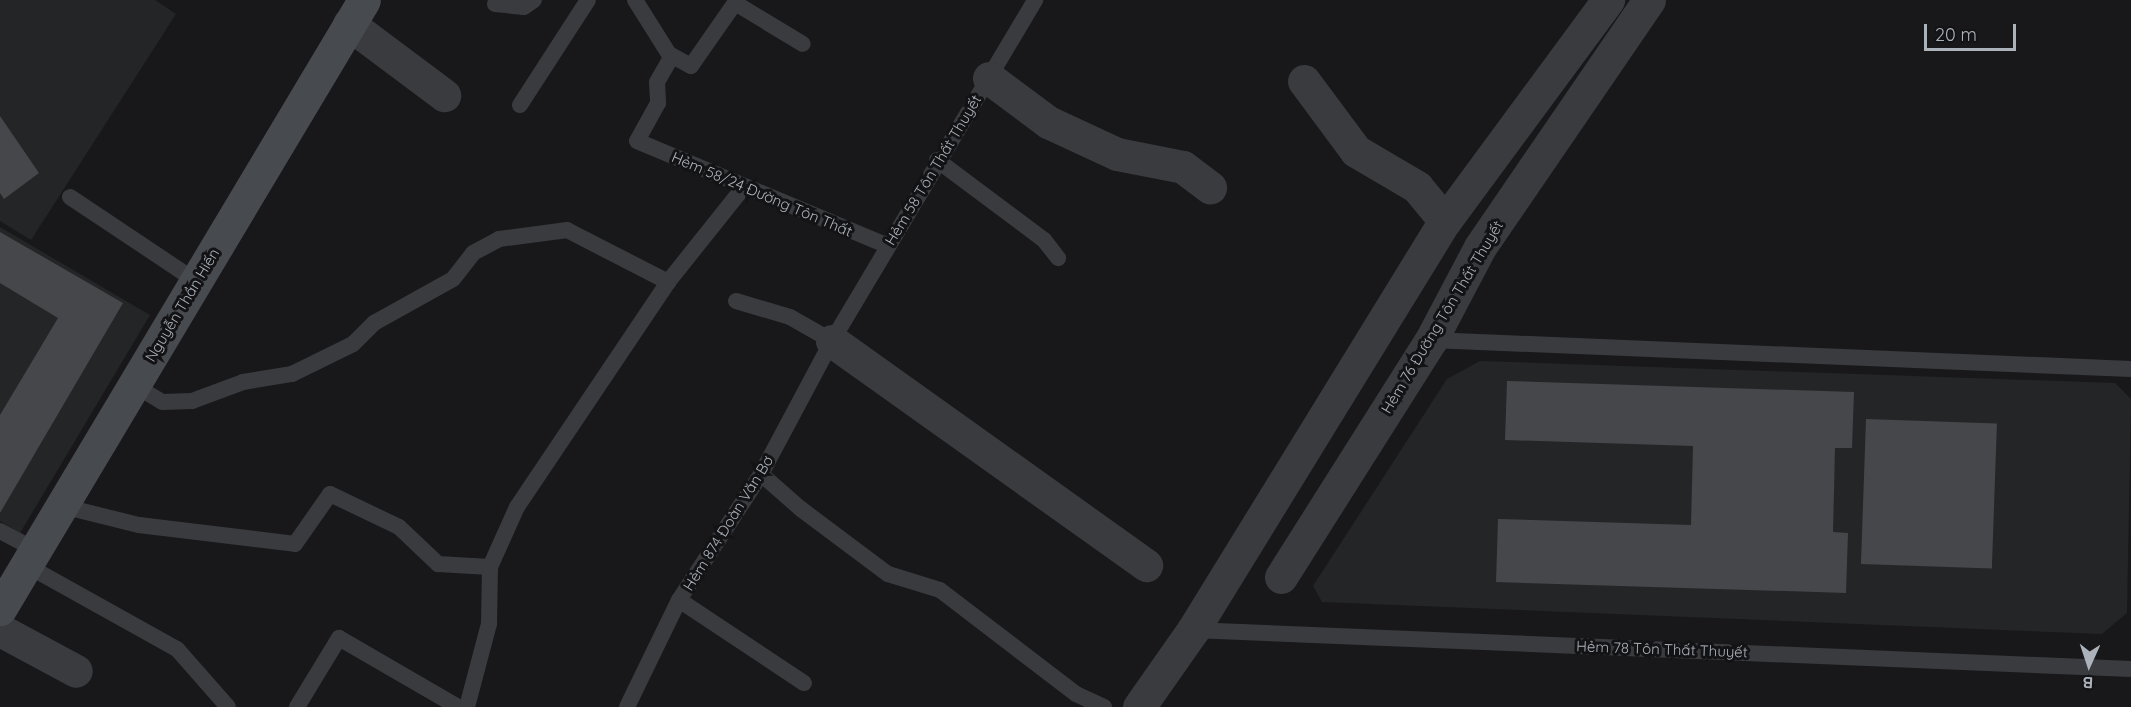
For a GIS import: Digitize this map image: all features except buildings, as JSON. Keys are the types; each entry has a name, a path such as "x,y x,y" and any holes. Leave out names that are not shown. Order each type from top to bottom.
{"street":[{"path":"1139,707 1193,630 1444,221 1608,0"},
{"name":"Hẻm 76 Đường Tôn Thất Thuyết","path":"1281,577 1431,340 1480,247 1649,0"},
{"path":"357,12 444,95"},
{"name":"Nguyễn Thần Hiến","path":"0,609 357,12"},
{"path":"989,78 1048,122 1117,154 1183,167 1210,187"},
{"path":"1304,81 1356,151 1417,187 1444,221"},
{"path":"832,342 1146,565"},
{"path":"0,630 76,671"}],"lane":[{"path":"495,4 524,7 534,0"},
{"path":"520,105 588,0"},
{"path":"635,0 672,56 691,66 736,2 803,44"},
{"name":"Hẻm 58 Tôn Thất Thuyết","path":"832,342 937,160 1035,0"},
{"name":"Hẻm 58/24 Đường Tôn Thất","path":"672,56 657,82 658,104 637,141 743,188 888,246"},
{"path":"937,160 1044,240 1058,258"},
{"path":"467,707 489,624 490,567 517,507 669,282 743,188"},
{"path":"70,197 196,281"},
{"path":"134,385 162,402 192,401 243,382 292,374 353,344 374,323 453,279 473,253 499,239 567,230 669,282"},
{"path":"736,302 790,317 832,342"},
{"path":"1431,340 2131,369"},
{"name":"Hẻm 874 Đoàn Văn Bơ","path":"627,707 679,600 761,474 832,342"},
{"path":"761,474 801,509 888,574 940,590 1057,680 1104,707"},
{"path":"62,506 139,525 295,544 330,494 399,527 438,564 490,567"},
{"path":"0,531 31,558 177,649 228,707"},
{"path":"679,600 804,683"},
{"name":"Hẻm 78 Tôn Thất Thuyết","path":"1193,630 2131,669"},
{"path":"297,707 339,638 458,707"}],"shaded area":[{"path":"0,0 155,0 176,14 31,240 0,221"},
{"path":"0,227 150,315 20,533 0,521"},
{"path":"1480,361 2115,383 2131,399 2127,613 2102,634 1322,602 1313,586 1447,379"}]}
